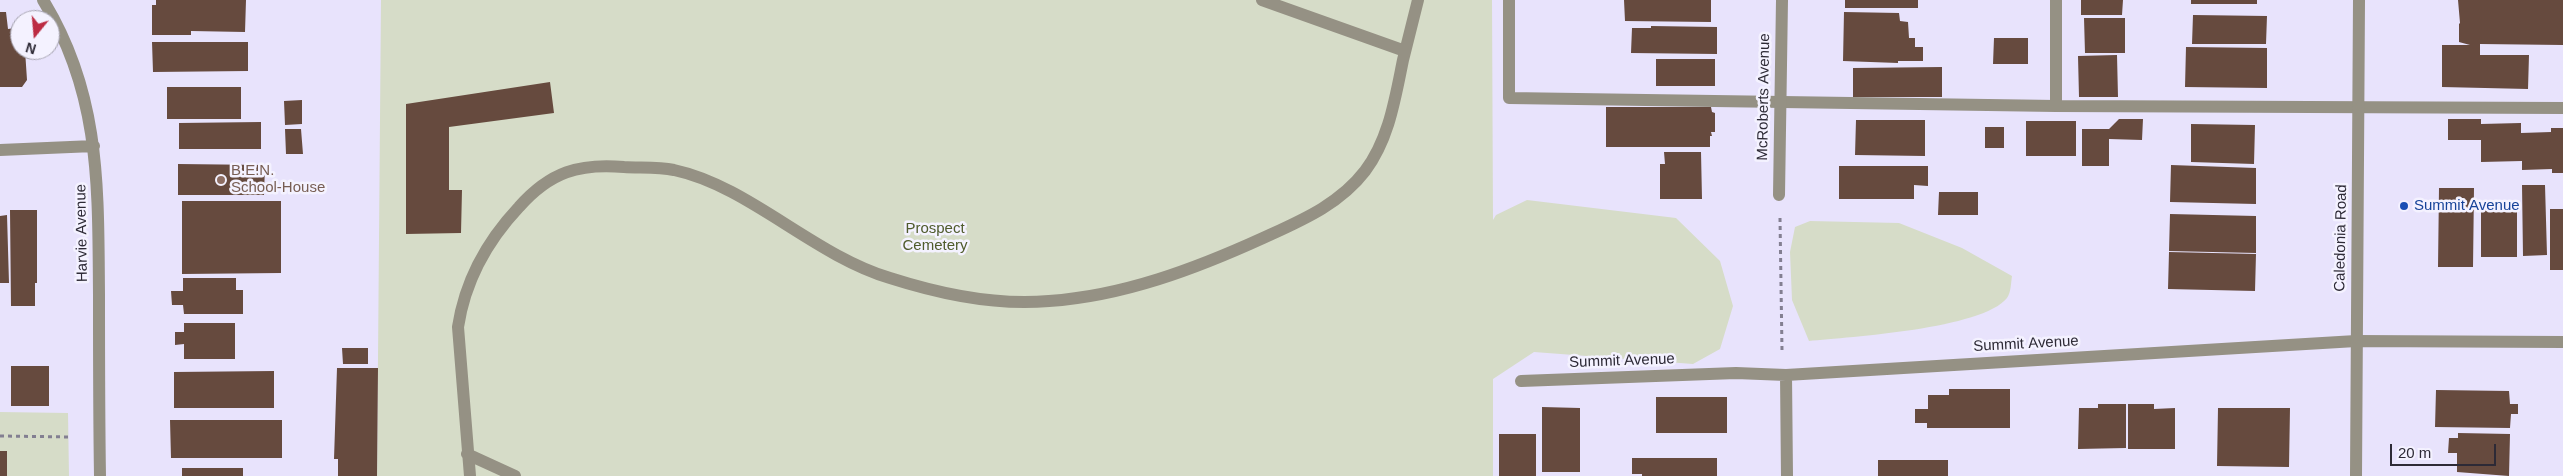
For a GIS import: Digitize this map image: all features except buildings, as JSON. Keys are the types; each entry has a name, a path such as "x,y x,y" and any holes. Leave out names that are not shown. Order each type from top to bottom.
{"street":[{"name":"Harvie Avenue","path":"44,0 66,40 77,67 94,146 98,201 100,476"},
{"path":"1262,0 1405,51"},
{"path":"470,476 458,327 462,303 484,254 508,218 530,195 573,168 598,165 673,170 709,182 737,196 860,269 942,293 986,300 1047,302 1117,290 1159,279 1220,258 1312,216 1334,202 1352,186 1367,169 1385,137 1418,0"},
{"path":"1509,0 1509,98 2056,106 2563,108"},
{"name":"McRoberts Avenue","path":"1779,195 1782,0"},
{"path":"2056,0 2056,106"},
{"name":"Caledonia Road","path":"2356,476 2359,0"},
{"path":"0,150 94,146"},
{"name":"Summit Avenue","path":"1520,381 1736,373 1786,375 2356,341 2563,342"},
{"path":"1786,375 1787,476"},
{"path":"468,454 515,476"}],"path":[{"path":"1780,222 1782,353"},
{"path":"0,436 72,437"}],"green space":[{"name":"Prospect Cemetery","path":"381,0 1492,0 1493,220 1496,215 1527,200 1676,218 1720,261 1733,306 1720,349 1693,364 1534,352 1493,379 1493,476 377,476"},
{"path":"1810,221 1899,223 1962,248 2012,276 2009,293 2007,298 1993,309 1944,324 1883,334 1809,341 1792,300 1790,252 1795,227"},
{"path":"0,412 68,413 69,476 0,476"}],"place":[{"name":"B.E.N. School-House","path":"221,180"},
{"name":"Summit Avenue","path":"2404,206"}]}
